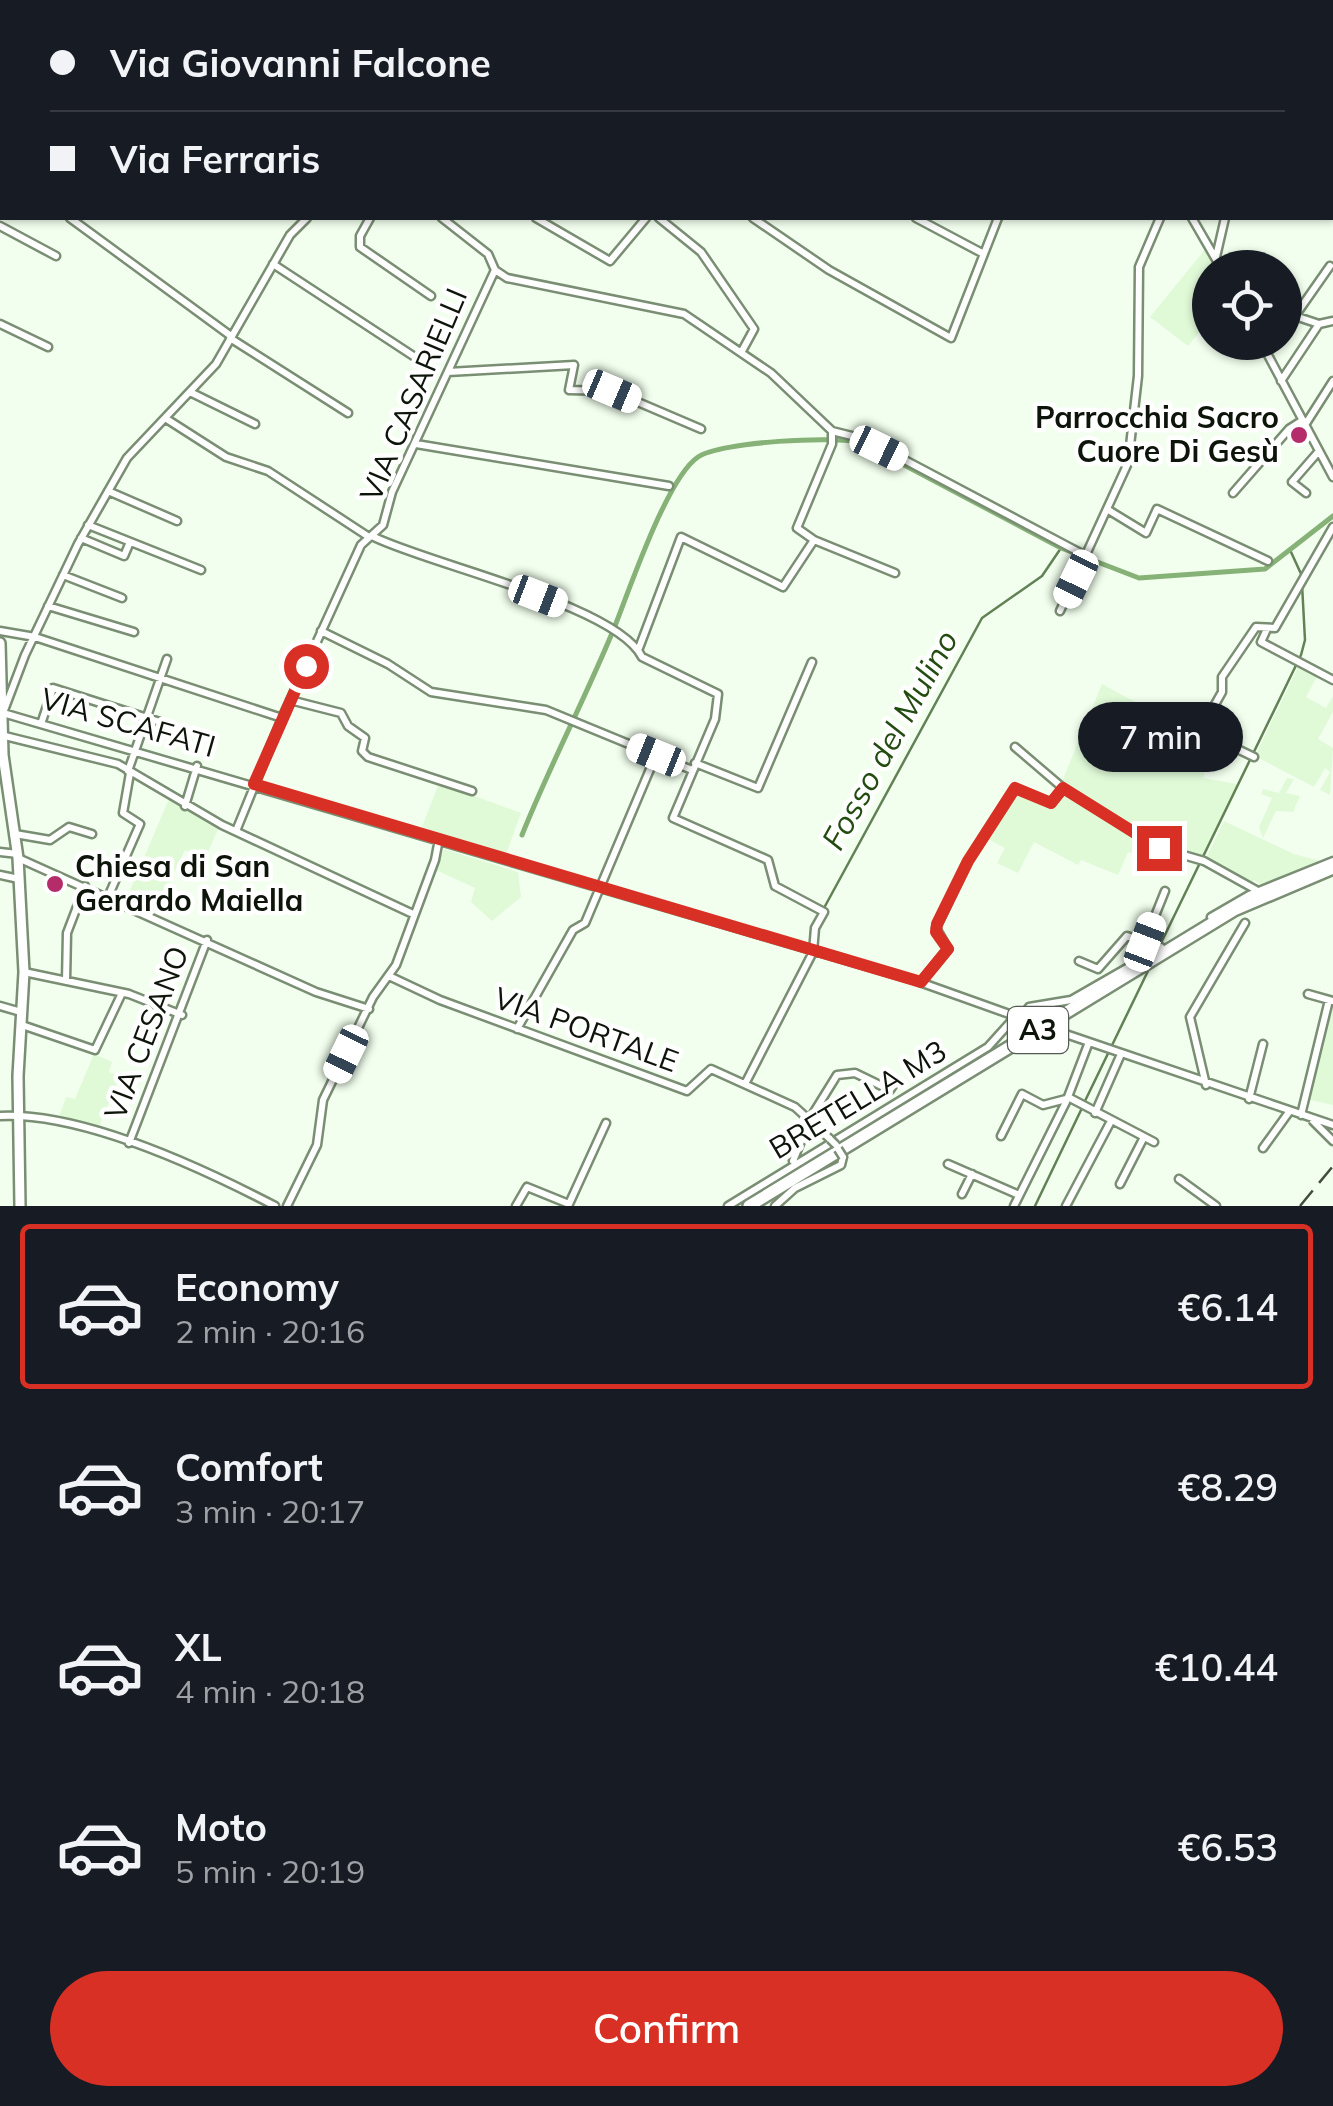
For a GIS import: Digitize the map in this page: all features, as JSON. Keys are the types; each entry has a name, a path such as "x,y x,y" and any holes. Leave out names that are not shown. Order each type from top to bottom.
{"highway":[{"name":"A3","path":"749,1206 1234,910 1333,867"},
{"name":"A3","path":"758,1206 1236,914 1333,867"}],"main road":[{"path":"0,644 3,778 18,856 24,972 18,1115 20,1206"}],"street":[{"path":"73,220 231,337 348,414"},
{"path":"3,712 81,538 127,458 216,364 273,264 306,220"},
{"path":"369,220 360,236 360,247 431,296"},
{"path":"445,220 488,254 494,270 507,278 684,314 742,351 832,433 901,458 1087,559"},
{"path":"539,220 610,261 644,220"},
{"path":"661,220 701,252 754,329 742,351"},
{"path":"756,220 829,270 948,336 964,311 997,220"},
{"path":"920,220 982,253"},
{"path":"1060,612 1110,511 1128,463 1140,340 1138,267 1159,220"},
{"path":"1193,220 1211,250"},
{"path":"1218,250 1225,220"},
{"path":"0,226 56,256"},
{"path":"273,264 424,362"},
{"path":"1302,305 1330,266"},
{"name":"VIA CASARIELLI","path":"236,831 321,631 361,545 384,524 387,503 494,270"},
{"path":"1302,321 1308,324 1333,321"},
{"path":"0,324 48,347"},
{"path":"1281,381 1319,324"},
{"path":"1270,360 1333,478"},
{"path":"448,372 574,364 569,390 612,391 701,429"},
{"path":"1232,493 1289,428 1304,422 1333,381"},
{"path":"190,392 254,424"},
{"path":"165,418 226,457 268,471 372,537 595,618 636,643 642,657 718,694 715,719 674,818 768,860 775,886 822,911 815,928 813,952 745,1084"},
{"path":"832,433 832,444 797,528 814,540 896,574"},
{"path":"416,444 669,486"},
{"path":"1306,493 1292,482 1319,451"},
{"path":"108,491 177,521"},
{"path":"1110,511 1146,534 1157,509 1268,561"},
{"path":"88,525 200,570"},
{"path":"1252,756 1200,731 1238,649 1256,627 1275,628 1333,527"},
{"path":"638,649 681,536 783,588 814,540"},
{"path":"81,538 124,556 130,542"},
{"path":"63,575 122,598"},
{"path":"48,606 134,632"},
{"path":"1266,629 1261,642 1333,680"},
{"path":"0,631 36,637 282,718"},
{"path":"321,631 441,696 538,708 656,755 758,788 812,662"},
{"path":"108,896 140,824 123,813 129,772 167,659"},
{"path":"42,721 52,688 160,722"},
{"path":"290,700 341,713 348,726 365,738 362,751 368,757 472,791"},
{"name":"VIA SCAFATI","path":"3,712 921,982 1009,1019 1040,1026"},
{"path":"2,735 97,757 185,806 413,914"},
{"path":"1015,747 1063,788 1159,848 1201,860 1258,891"},
{"path":"517,1030 602,888 656,755"},
{"path":"185,806 197,766"},
{"path":"921,982 948,949 936,932 937,924 968,861 1013,790 1051,803 1063,788"},
{"path":"15,834 50,840 69,827 92,834"},
{"path":"287,1206 317,1145 321,1105 368,1009 389,976 433,868 439,839"},
{"path":"0,852 18,856 316,992 368,1009"},
{"path":"1009,1019 1033,1005 1066,1002 1258,891 1333,867"},
{"path":"0,875 19,879"},
{"path":"66,981 68,927 85,886"},
{"path":"1145,942 1165,891"},
{"path":"1206,1085 1190,1017 1245,923"},
{"path":"1079,961 1098,968 1124,938 1162,948"},
{"name":"VIA CESANO","path":"130,1142 182,1016 207,940"},
{"path":"24,972 122,993 182,1016"},
{"name":"VIA PORTALE","path":"389,976 517,1030 686,1092 709,1068 810,1118 835,1144 843,1157 841,1166 796,1188 774,1206"},
{"path":"22,1025 95,1050 122,993"},
{"path":"1304,1117 1331,1000 1308,994"},
{"path":"0,1006 23,1012"},
{"name":"BRETELLA M3","path":"728,1206 988,1047 1009,1019"},
{"path":"1051,1029 1206,1085 1333,1125"},
{"path":"1014,1206 1068,1098 1088,1042"},
{"path":"1250,1099 1263,1044"},
{"path":"1095,1113 1120,1054"},
{"path":"793,1161 810,1118 838,1074 855,1073 890,1090 896,1082"},
{"path":"1001,1136 1022,1094 1045,1105 1068,1098 1154,1142"},
{"path":"1263,1148 1289,1112"},
{"path":"0,1116 18,1115 130,1142 210,1172 275,1206"},
{"path":"1304,1117 1333,1142"},
{"path":"1076,1206 1066,1204 1111,1121"},
{"path":"516,1206 525,1187 568,1204 606,1122"},
{"path":"1120,1184 1144,1137"},
{"path":"948,1164 1019,1195"},
{"path":"962,1194 972,1174"},
{"path":"1179,1179 1216,1206"}],"shaded area":[{"path":"1192,265 1192,341 1188,346 1150,317"},
{"path":"1300,663 1319,673 1306,697 1326,708 1333,696 1333,712 1318,739 1333,748 1330,795 1320,790 1330,772 1325,768 1314,787 1255,756"},
{"path":"1102,684 1159,715 1155,724 1192,744 1188,758 1207,768 1203,778 1237,784 1201,858 1159,845 1135,826 1061,784"},
{"path":"1287,778 1294,779 1286,793 1300,796 1293,812 1276,811 1263,838 1259,827 1272,798 1261,794 1263,789 1279,793"},
{"path":"439,783 521,813 505,857 422,827"},
{"path":"1062,790 1147,841 1139,857 1128,852 1118,875 1081,860 1078,865 1034,842 1018,873 997,863 1005,848 984,837 1014,791 1052,805"},
{"path":"169,799 219,827 205,859 185,850 154,914 125,902"},
{"path":"1224,821 1294,854 1320,861 1263,886 1254,880 1250,885 1205,860"},
{"path":"444,849 518,872 521,897 492,921 471,902 475,888 436,870"},
{"path":"1329,1002 1333,1003 1333,1105 1306,1099"},
{"path":"94,1054 112,1062 109,1072 120,1076 98,1129 59,1117 66,1097 75,1099"}],"waterway":[{"path":"522,835 604,652 650,535 686,469 698,457 729,447 779,441 863,443"},
{"path":"872,448 1061,548 1139,578 1265,569 1333,516"},
{"name":"Fosso del Mulino","path":"824,908 982,618 1042,576 1061,548"},
{"path":"1291,552 1302,576"},
{"path":"1161,943 1301,655 1305,640 1302,584"},
{"path":"1085,1101 1148,971"},
{"path":"1035,1206 1082,1108"}],"railway":[{"path":"1300,1206 1333,1166"}],"place":[{"name":"Parrocchia Sacro Cuore Di Gesù","path":"1299,435"},
{"name":"Chiesa di San Gerardo Maiella","path":"55,884"}],"route":[{"path":"306,666 254,784 921,982 948,949 936,932 937,924 968,861 1015,788 1051,803 1063,788 1140,832 1159,848"}]}
